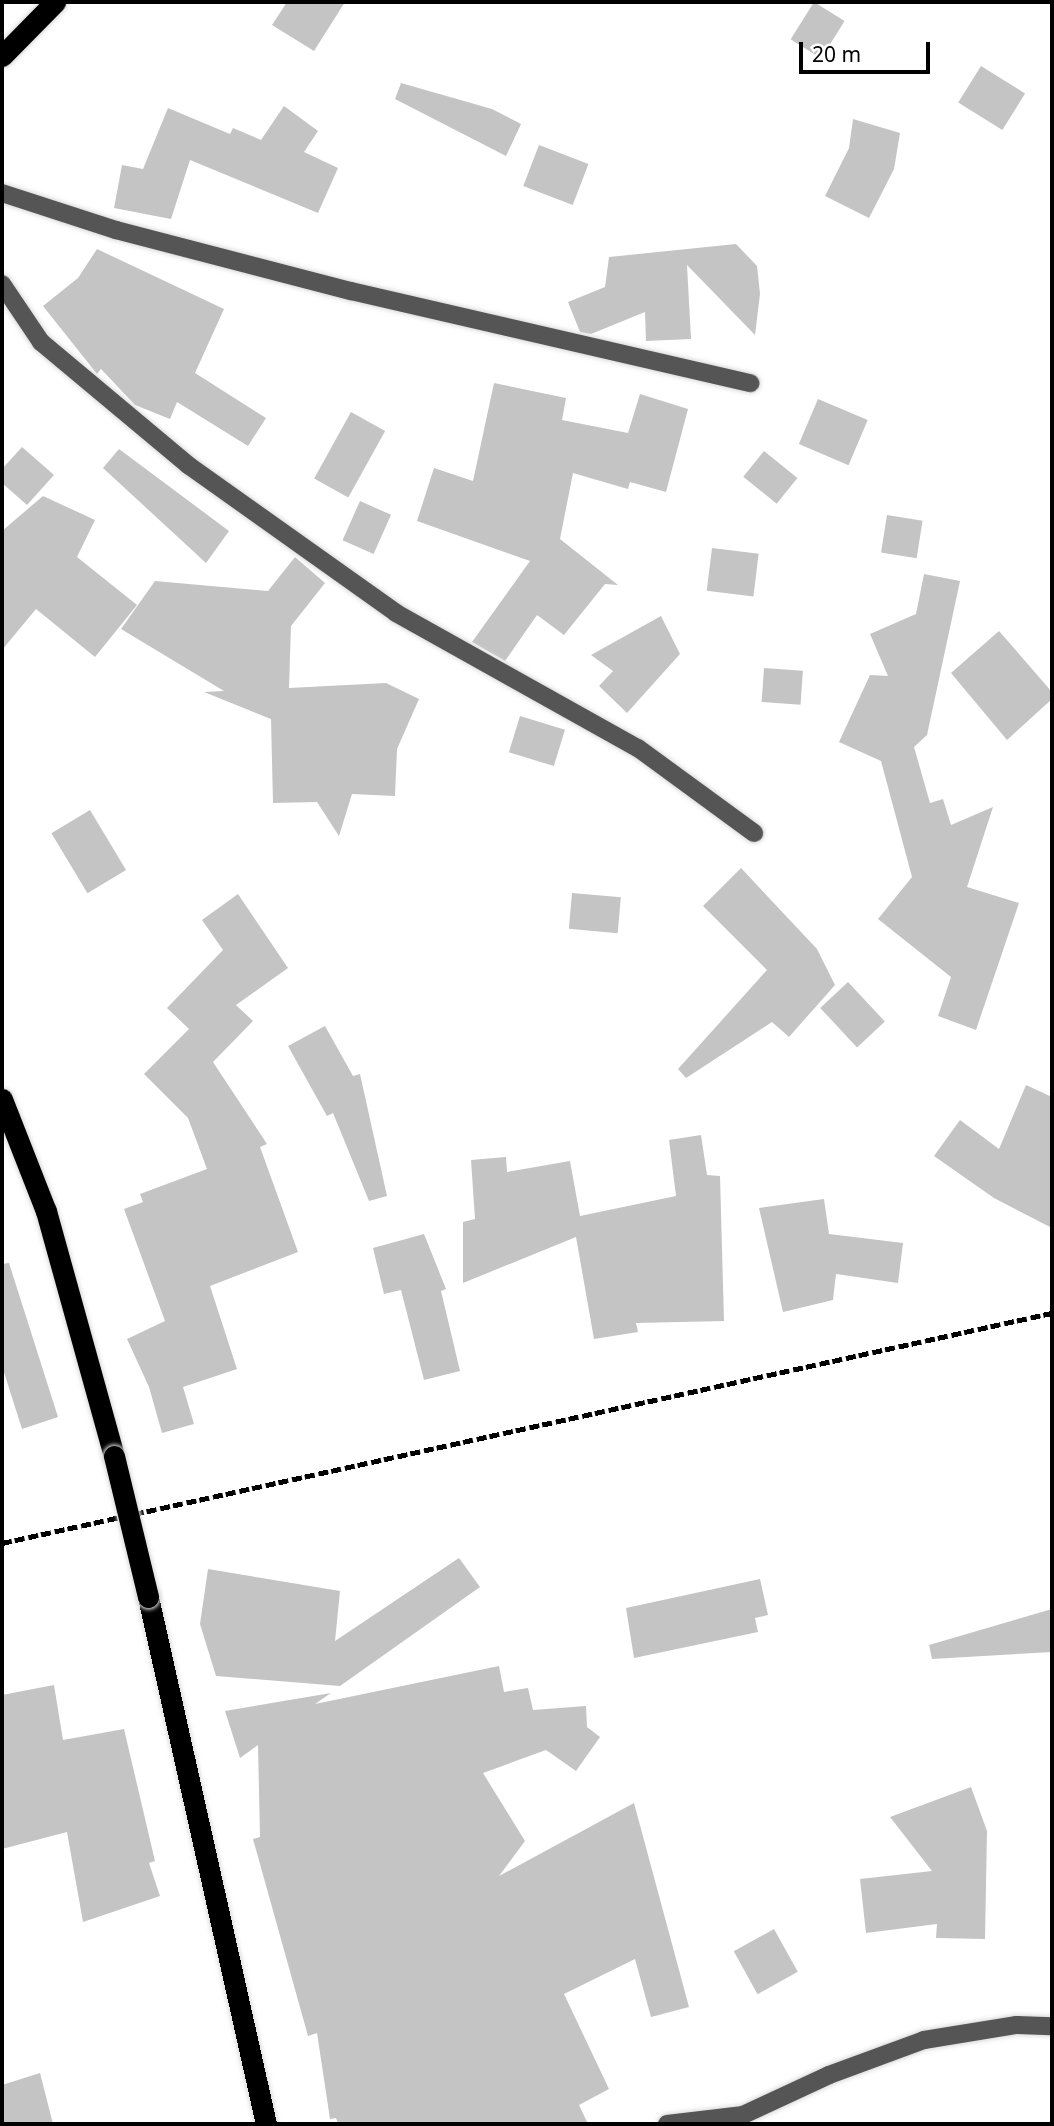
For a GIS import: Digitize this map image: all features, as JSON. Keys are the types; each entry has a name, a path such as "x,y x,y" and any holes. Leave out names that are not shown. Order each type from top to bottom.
{"highway":[{"path":"2,56 55,2"},
{"path":"2,1098 7,1128 46,1211 114,1455 266,2124"}],"street":[{"path":"2,192 116,230 338,287 751,383"},
{"path":"2,284 41,342 188,465 396,613 638,748 754,833"},
{"path":"667,2124 743,2115 829,2075 924,2040 1017,2025 1052,2026"}],"building":[{"path":"287,2 345,2 314,51 272,25"},
{"path":"814,2 845,21 821,58 791,39"},
{"path":"981,66 1025,94 1002,130 958,102"},
{"path":"401,83 492,109 521,124 506,156 395,99"},
{"path":"284,106 318,131 304,152 338,168 318,213 190,160 171,219 114,208 122,165 143,169 168,108 230,134 233,128 261,140"},
{"path":"853,119 900,133 894,169 869,218 825,196 849,148"},
{"path":"539,145 588,164 573,205 523,186"},
{"path":"736,244 757,266 760,294 755,335 687,265 691,339 646,341 645,312 591,334 580,332 568,302 605,287 609,257"},
{"path":"97,249 224,309 195,373 266,418 248,446 177,402 170,419 135,405 101,369 97,374 43,306 78,278"},
{"path":"494,383 566,398 562,420 628,433 640,394 688,409 666,492 630,482 628,489 573,473 560,539 618,585 605,584 564,635 537,615 505,661 472,642 530,561 417,521 434,468 473,481"},
{"path":"818,399 868,420 849,465 799,444"},
{"path":"351,412 385,431 348,497 314,478"},
{"path":"22,447 54,475 27,505 2,483 2,469"},
{"path":"119,449 229,531 206,563 103,468"},
{"path":"764,451 797,478 777,504 743,477"},
{"path":"43,496 95,520 77,557 137,605 95,657 36,609 2,650 2,531"},
{"path":"360,501 391,515 374,554 343,540"},
{"path":"887,515 923,521 917,558 881,553"},
{"path":"712,548 759,554 753,596 707,591"},
{"path":"295,557 325,583 291,626 289,688 386,683 419,699 397,749 395,796 352,794 339,836 317,802 273,803 271,719 204,692 224,691 121,629 155,581 268,591"},
{"path":"924,574 960,581 927,735 914,747 930,803 943,799 951,825 993,807 967,887 1019,903 976,1030 938,1016 951,977 878,919 912,877 881,761 839,742 870,675 888,676 870,634 916,614"},
{"path":"661,616 680,654 627,713 599,686 613,671 591,655"},
{"path":"999,631 1052,692 1052,699 1007,740 951,673"},
{"path":"764,668 803,671 801,705 762,702"},
{"path":"520,716 565,730 554,766 509,752"},
{"path":"90,810 126,870 87,893 51,833"},
{"path":"741,868 817,949 835,985 789,1037 772,1022 686,1078 678,1069 767,970 703,906"},
{"path":"572,893 621,897 618,933 569,929"},
{"path":"238,894 288,968 236,1005 253,1021 213,1062 267,1144 260,1147 298,1252 210,1286 237,1369 183,1387 194,1424 162,1433 149,1387 127,1339 165,1321 124,1209 143,1202 140,1194 207,1169 188,1118 144,1074 189,1029 167,1008 223,950 202,920"},
{"path":"848,982 885,1021 857,1047 820,1008"},
{"path":"325,1026 353,1076 360,1074 387,1196 369,1201 333,1113 327,1116 288,1046"},
{"path":"1026,1085 1052,1097 1052,1228 994,1198 934,1156 960,1120 999,1149"},
{"path":"701,1135 707,1175 720,1176 724,1321 636,1323 638,1332 594,1339 576,1237 463,1283 463,1222 475,1219 471,1160 506,1157 507,1172 570,1161 580,1216 676,1196 669,1140"},
{"path":"824,1199 829,1234 903,1243 898,1283 836,1274 833,1300 783,1312 759,1208"},
{"path":"424,1234 446,1289 441,1291 460,1371 424,1380 401,1290 384,1294 373,1248"},
{"path":"9,1263 58,1417 22,1429 2,1366 2,1264"},
{"path":"459,1558 480,1587 340,1686 216,1676 200,1624 208,1569 340,1591 335,1641"},
{"path":"760,1579 768,1615 755,1618 758,1632 634,1658 626,1608"},
{"path":"1052,1609 1052,1652 932,1659 929,1645"},
{"path":"499,1666 504,1692 528,1688 533,1710 586,1706 587,1727 600,1737 576,1771 546,1750 483,1773 525,1841 499,1876 634,1803 689,2007 651,2017 635,1959 564,1994 609,2089 579,2105 588,2124 338,2124 336,2118 330,2119 317,2033 308,2036 253,1839 260,1837 258,1745 240,1758 225,1711 331,1693 315,1704"},
{"path":"54,1685 63,1740 124,1729 155,1861 149,1863 160,1896 83,1922 67,1832 2,1849 2,1695"},
{"path":"971,1787 987,1831 985,1939 936,1938 937,1924 866,1933 860,1879 932,1871 890,1817"},
{"path":"774,1929 798,1972 758,1994 734,1951"},
{"path":"40,2073 53,2124 2,2124 2,2085"}],"railway":[{"path":"2,1543 1052,1313"}]}
